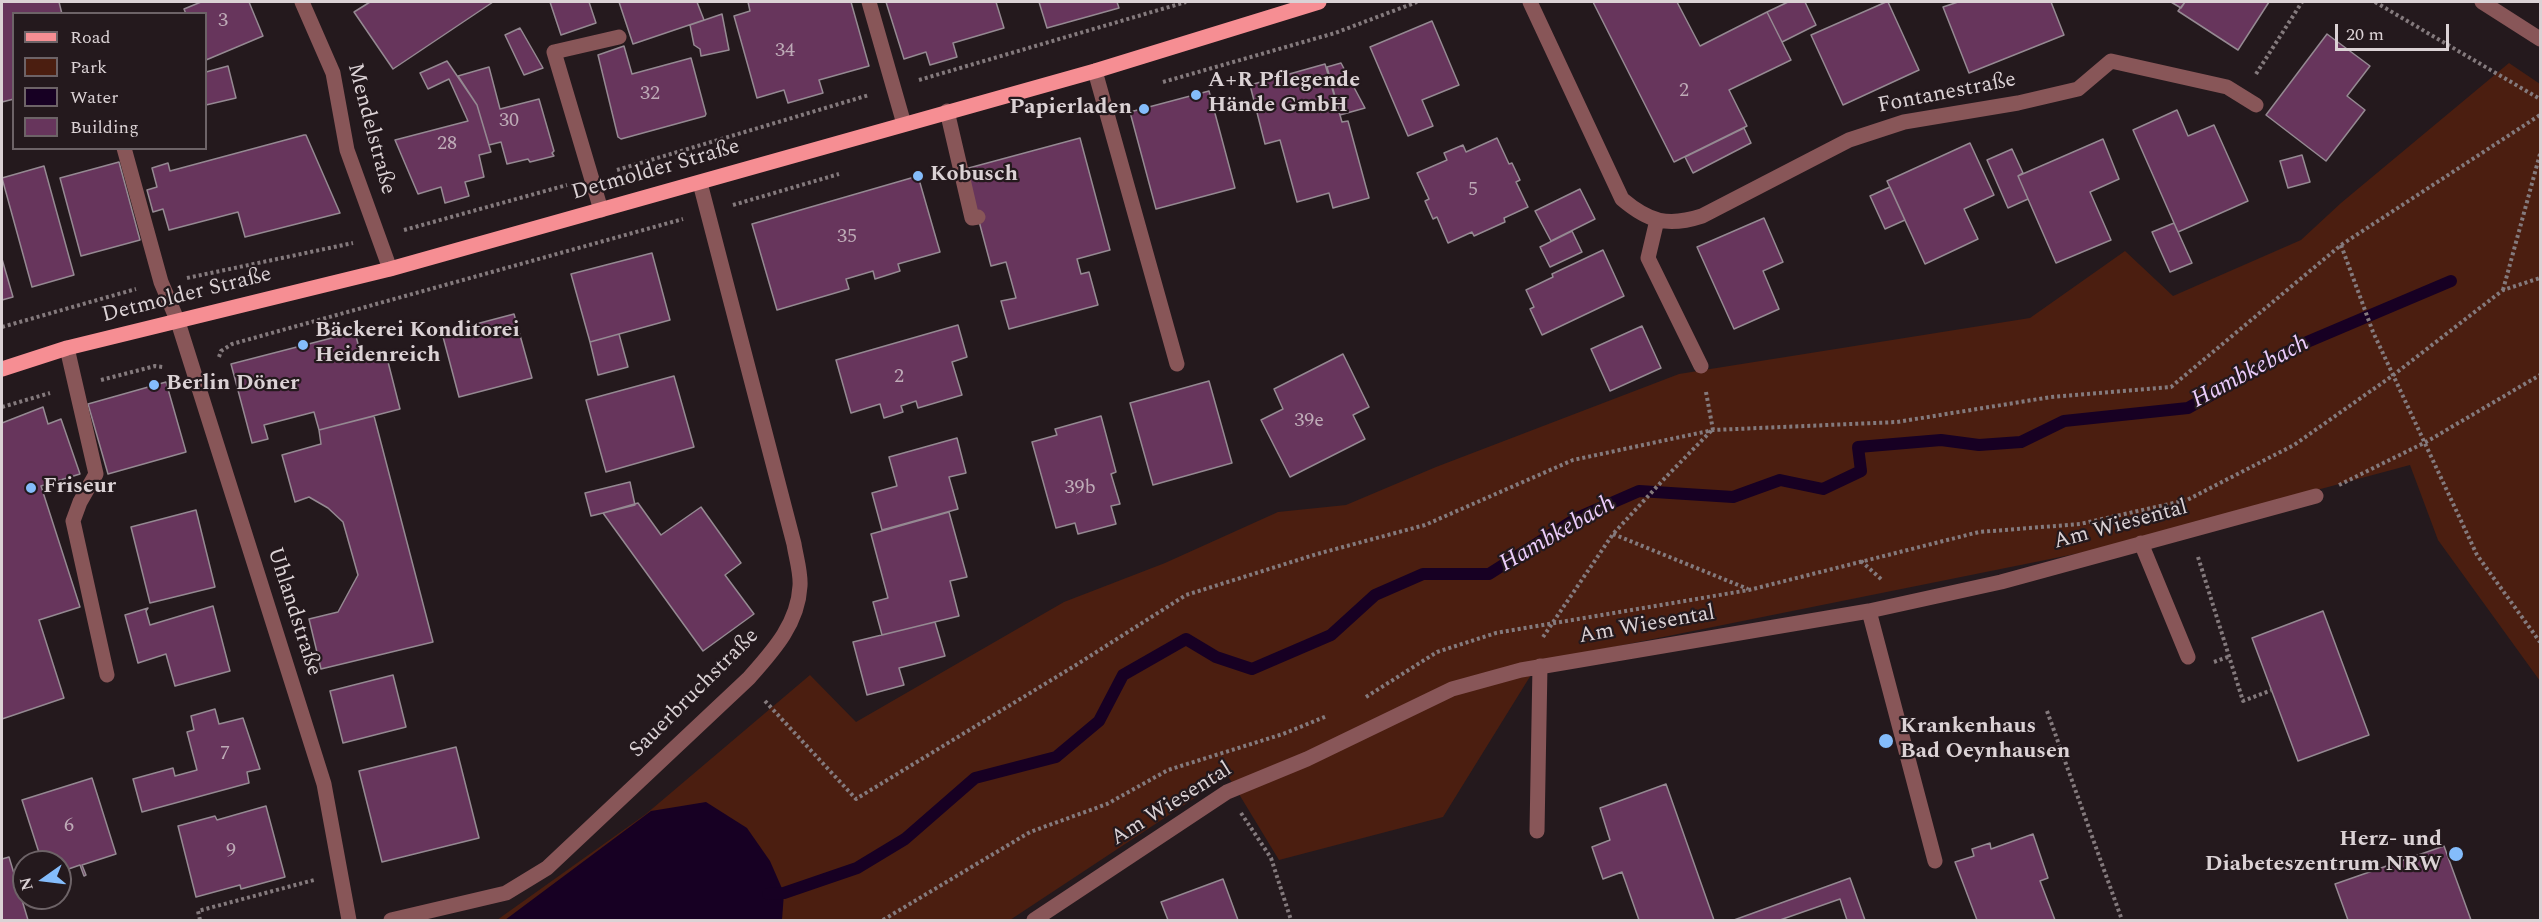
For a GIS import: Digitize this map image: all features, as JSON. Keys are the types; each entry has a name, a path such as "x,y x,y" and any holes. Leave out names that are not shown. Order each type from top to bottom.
{"main road":[{"name":"Detmolder Straße","path":"2,369 67,348 390,269 700,183 947,111 1095,71 1319,2"}],"street":[{"name":"Mendelstraße","path":"302,2 333,73 347,150 390,269"},
{"path":"869,2 904,124"},
{"name":"Fontanestraße","path":"1530,2 1622,200 1639,214 1657,220 1681,223 1702,216 1849,140 1904,122 2018,103 2078,89 2111,61 2227,87 2242,96"},
{"path":"2482,2 2541,39"},
{"path":"601,210 554,52 620,37"},
{"path":"1095,71 1177,364"},
{"path":"2242,96 2256,105"},
{"path":"947,111 972,218 978,217"},
{"name":"Uhlandstraße","path":"125,150 161,282 178,321 324,784 349,921"},
{"name":"Sauerbruchstraße","path":"391,921 506,893 547,868 749,678 777,646 795,616 801,585 791,533 700,183"},
{"path":"1657,220 1648,258 1701,366"},
{"path":"67,348 96,474 80,502 73,521 107,675"},
{"name":"Am Wiesental","path":"1034,921 1227,792 1307,759 1452,689 1540,666 1869,611 2001,582 2316,496"},
{"path":"2141,543 2188,657"},
{"path":"1869,611 1935,861"},
{"path":"1537,831 1540,666"}],"path":[{"path":"2242,96 2302,2"},
{"path":"2375,2 2541,99"},
{"path":"749,678 765,701 856,799 1076,665 1186,594 1317,554 1425,525 1573,460 1713,430 1897,422 2051,397 2171,387 2340,245 2541,115"},
{"path":"2504,290 2541,154"},
{"path":"2340,245 2392,376 2426,442 2477,555 2541,642"},
{"path":"1364,699 1437,652 1496,633 1749,590 1979,532 2080,524 2187,500 2294,445 2392,376 2504,290 2541,278"},
{"path":"1701,366 1713,430"},
{"path":"2316,496 2426,442 2541,375"},
{"path":"1552,624 1613,534 1664,478 1713,430"},
{"path":"2189,531 2243,701 2272,690"},
{"path":"1613,534 1749,590"},
{"path":"2047,711 2122,921"},
{"path":"883,921 1030,832 1107,804 1168,770 1282,734 1334,713"},
{"path":"1227,792 1271,858 1292,921"},
{"path":"200,921 198,911 323,877"}],"green space":[{"path":"2509,63 2540,84 2540,681 2438,540 2410,465 2090,551 1539,662 1443,817 1279,860 1228,776 1010,920 497,920 646,814 810,675 856,722 1064,602 1165,563 1278,512 1346,505 1436,467 1679,374 2030,318 2125,251 2173,296 2301,240 2341,203"}],"water":[{"path":"706,802 747,828 770,861 784,893 782,920 505,920 651,811"}],"building":[{"path":"2,2 59,2 62,12 12,12 12,100 2,102"},
{"path":"201,2 249,2 263,36 207,60 207,12 185,12 184,9"},
{"path":"370,2 493,2 393,69 354,12"},
{"path":"550,2 589,2 596,23 561,35"},
{"path":"619,2 697,2 704,20 633,44"},
{"path":"748,2 851,2 869,66 819,80 823,93 788,103 784,90 757,98 734,16 750,11"},
{"path":"886,2 996,2 1004,28 953,43 957,57 930,65 926,52 904,59"},
{"path":"1039,2 1117,2 1119,8 1047,28"},
{"path":"1593,2 1677,2 1700,46 1767,12 1791,60 1729,90 1747,126 1674,162"},
{"path":"1788,2 1805,2 1816,25 1782,42 1767,12"},
{"path":"1886,2 1919,70 1843,105 1811,35"},
{"path":"1958,2 2051,2 2064,35 1969,73 1943,7"},
{"path":"2171,2 2185,2 2181,8"},
{"path":"2185,2 2269,2 2238,50 2178,11"},
{"path":"722,14 729,50 701,56 700,49 694,45 690,25"},
{"path":"1432,21 1459,85 1422,100 1433,126 1408,136 1370,47"},
{"path":"520,28 543,68 524,75 505,35"},
{"path":"2327,34 2370,66 2347,96 2365,110 2326,161 2266,115"},
{"path":"624,46 632,74 691,58 705,116 621,139 618,137 598,55"},
{"path":"447,61 477,105 491,152 479,155 484,177 465,182 469,196 445,203 441,187 418,194 395,140 468,121 449,79 428,89 420,73"},
{"path":"1341,63 1365,108 1340,115 1327,67"},
{"path":"1325,64 1342,122 1348,121 1369,198 1333,208 1329,193 1297,202 1280,140 1265,144 1250,85"},
{"path":"228,66 236,98 207,105 207,72"},
{"path":"489,67 500,109 539,99 554,156 530,162 528,159 507,164 501,142 489,145 477,105 458,76"},
{"path":"1209,91 1235,188 1156,209 1130,112"},
{"path":"2177,110 2188,136 2214,125 2248,201 2178,232 2133,130"},
{"path":"1744,128 1751,143 1693,173 1685,157"},
{"path":"306,135 340,213 245,237 238,212 169,230 163,209 153,212 147,190 157,187 152,168 168,163 170,171"},
{"path":"1080,138 1110,250 1077,259 1081,274 1089,272 1098,305 1009,329 1001,301 1016,298 1006,262 991,266 965,169"},
{"path":"1497,138 1509,164 1512,163 1520,180 1516,182 1528,207 1504,218 1505,222 1474,236 1472,232 1448,243 1437,217 1433,219 1425,201 1429,199 1417,173 1447,160 1444,153 1463,145 1466,152"},
{"path":"2103,139 2119,179 2090,192 2111,240 2056,263 2018,176"},
{"path":"1970,143 1994,195 1964,209 1978,239 1925,264 1887,181"},
{"path":"2012,149 2023,173 2018,176 2028,199 2008,208 1987,160"},
{"path":"2302,155 2310,182 2288,188 2280,161"},
{"path":"119,162 140,240 81,256 60,178"},
{"path":"44,166 74,275 32,287 2,178"},
{"path":"918,176 940,252 898,264 900,271 875,279 873,271 846,279 849,289 777,310 752,224"},
{"path":"1890,187 1905,220 1885,229 1870,196"},
{"path":"1580,189 1595,219 1551,241 1535,211"},
{"path":"1764,218 1783,262 1763,271 1779,309 1734,329 1697,247"},
{"path":"2174,223 2192,263 2170,272 2152,232"},
{"path":"1572,231 1582,252 1550,267 1540,247"},
{"path":"1603,250 1624,296 1542,335 1530,309 1534,307 1526,290 1553,277 1552,274"},
{"path":"652,253 670,320 590,342 571,274"},
{"path":"2,259 13,297 2,300"},
{"path":"514,314 532,378 459,397 442,333"},
{"path":"958,325 967,357 952,362 962,395 918,408 916,401 901,406 903,412 884,418 880,404 851,413 836,360"},
{"path":"1642,326 1661,368 1610,391 1591,349"},
{"path":"355,332 361,356 385,350 400,409 319,430 314,412 264,425 268,439 252,443 231,364"},
{"path":"619,334 628,367 598,375 590,342"},
{"path":"1343,354 1369,407 1353,415 1365,439 1290,477 1261,420 1283,409 1274,389"},
{"path":"674,376 694,447 606,472 586,400"},
{"path":"1209,381 1232,463 1153,485 1130,403"},
{"path":"166,382 186,452 108,474 88,404"},
{"path":"43,407 48,424 61,419 80,474 41,486 80,607 39,620 64,698 2,719 2,423"},
{"path":"374,416 433,642 321,669 309,619 338,612 358,575 343,522 328,508 309,497 295,502 282,455 321,444 319,430"},
{"path":"1101,416 1116,472 1111,474 1120,504 1111,506 1116,524 1078,534 1075,523 1056,528 1032,442 1057,435 1055,429"},
{"path":"957,438 966,473 949,477 958,509 882,530 872,493 897,486 889,457"},
{"path":"630,482 635,505 591,516 585,493"},
{"path":"638,503 661,535 701,507 741,563 725,575 754,614 703,651 603,513"},
{"path":"196,510 215,587 150,603 131,527"},
{"path":"949,512 967,577 950,581 959,616 882,635 873,602 888,598 871,534"},
{"path":"213,606 230,671 175,686 166,654 138,663 125,615 148,608 146,611 150,625"},
{"path":"2323,611 2369,735 2298,761 2252,638"},
{"path":"935,622 945,656 899,668 904,685 867,695 853,642"},
{"path":"393,675 406,727 343,743 330,691"},
{"path":"215,709 219,724 243,718 260,769 247,772 249,783 142,812 133,779 173,768 175,776 197,770 187,732 194,730 191,716"},
{"path":"456,747 479,838 382,862 359,771"},
{"path":"92,778 116,854 82,865 86,875 84,876 80,865 72,868 72,850 38,850 22,800"},
{"path":"1666,784 1714,920 1639,920 1622,872 1603,879 1592,847 1610,840 1600,808"},
{"path":"266,806 285,877 241,889 240,885 196,897 178,826 215,816 217,820"},
{"path":"2033,834 2048,878 2040,881 2055,920 1977,920 1955,862 1974,856 1972,849 1990,843 1991,849"},
{"path":"2444,846 2471,920 2348,920 2335,884"},
{"path":"9,857 12,867 12,910 25,910 28,920 2,920 2,859"},
{"path":"1850,878 1865,920 1847,920 1840,899 1780,920 1734,920"},
{"path":"1223,879 1238,920 1168,920 1161,902"}],"waterway":[{"name":"Hambkebach","path":"768,894 784,893 857,868 905,839 975,778 1056,757 1099,721 1123,675 1186,639 1216,657 1252,669 1331,635 1375,595 1423,574 1489,574 1577,518 1639,491 1733,497 1780,480 1823,489 1861,471 1858,447 1941,440 1979,445 2021,442 2064,421 2188,408 2300,345 2451,281"}],"place":[{"name":"A+R Pflegende Hände GmbH","path":"1196,95"},
{"name":"Papierladen","path":"1144,109"},
{"name":"Kobusch","path":"918,176"},
{"name":"Bäckerei Konditorei Heidenreich","path":"303,345"},
{"name":"Berlin Döner","path":"154,385"},
{"name":"Friseur","path":"31,488"},
{"name":"Krankenhaus Bad Oeynhausen","path":"1886,741"},
{"name":"Herz- und Diabeteszentrum NRW","path":"2456,854"}]}
